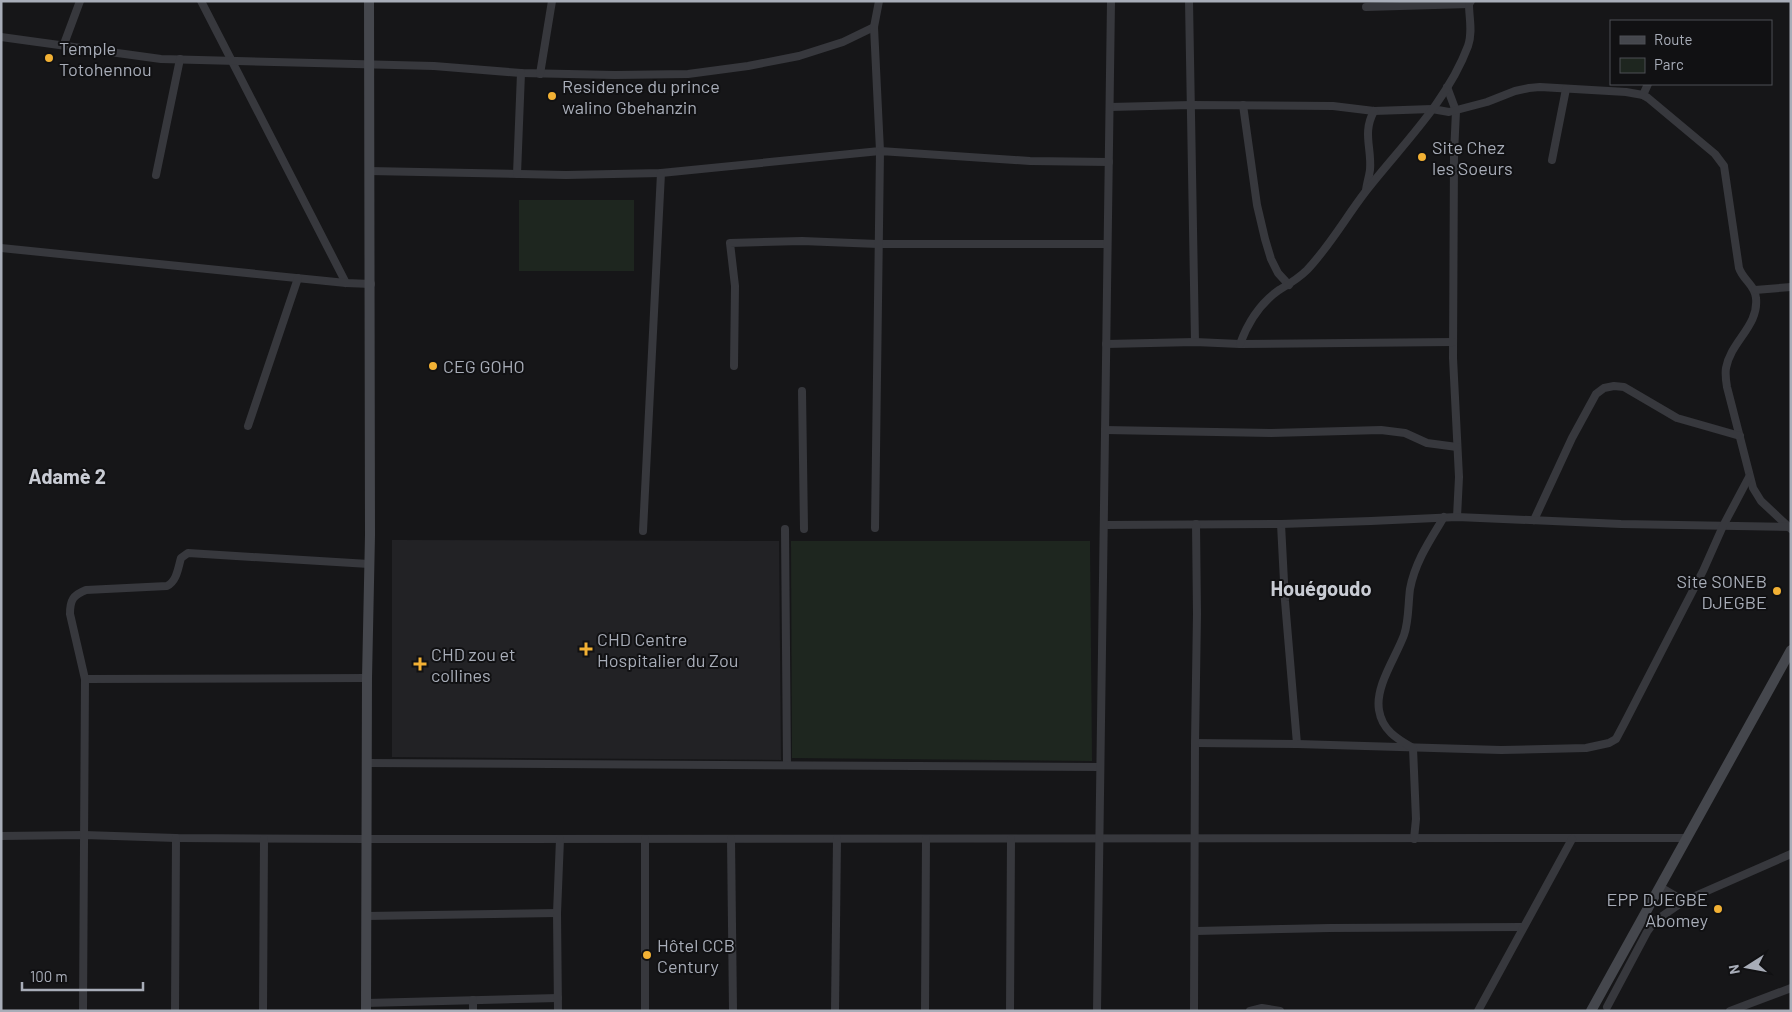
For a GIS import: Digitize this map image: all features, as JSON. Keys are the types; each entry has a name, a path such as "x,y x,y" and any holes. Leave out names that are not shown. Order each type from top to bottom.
{"street":[{"path":"64,44 80,1"},
{"path":"201,1 346,283"},
{"path":"370,1 370,564 367,678 366,1007 473,1000 558,998"},
{"path":"540,74 552,1"},
{"path":"875,528 880,151 874,27 879,1"},
{"path":"1097,1011 1111,1"},
{"path":"1189,1 1195,342"},
{"path":"1240,344 1246,328 1259,308 1298,279 1309,268 1366,191 1416,131 1447,86 1468,44 1470,35 1470,3 1366,7"},
{"path":"1,37 64,44 126,54 180,59 434,66 540,74 615,75 688,74 748,66 799,56 844,42 874,27"},
{"path":"156,175 180,59"},
{"path":"517,174 521,73"},
{"path":"1643,95 1648,85"},
{"path":"1447,86 1456,111 1453,342 1458,447 1457,516"},
{"path":"1110,107 1191,105 1333,106 1374,111 1432,109 1443,112 1456,111 1529,88 1606,90 1643,95 1722,162 1739,268 1741,275 1755,290 1756,306 1755,316 1750,326 1730,355 1725,374 1727,387 1753,488 1762,501 1790,528"},
{"path":"1552,160 1566,89"},
{"path":"1243,105 1257,205 1265,240 1278,273 1289,285"},
{"path":"1366,191 1370,170 1367,131 1369,120 1374,111"},
{"path":"369,170 566,175 660,173 880,151 1030,161 1109,162"},
{"path":"643,531 660,173"},
{"path":"734,366 735,286 730,244 802,241 878,244 1107,244"},
{"path":"1,248 371,284"},
{"path":"248,426 298,278"},
{"path":"1755,290 1791,287"},
{"path":"1106,344 1453,342"},
{"path":"1534,520 1572,438 1596,394 1604,388 1624,387 1677,418 1740,436"},
{"path":"802,391 804,529"},
{"path":"1105,430 1280,432 1381,430 1405,433 1427,443 1458,447"},
{"path":"1195,743 1501,750 1600,746 1616,739 1703,571 1723,526 1749,477"},
{"path":"1104,525 1281,524 1457,516 1790,528"},
{"path":"1413,748 1391,734 1384,725 1380,717 1378,700 1381,687 1405,632 1414,573 1428,543 1444,517"},
{"path":"1194,1011 1196,931 1196,524"},
{"path":"1281,524 1285,601 1297,744"},
{"path":"785,529 787,765"},
{"path":"83,1011 85,679 70,614 70,604 76,594 86,590 167,586 172,584 175,579 181,558 188,553 370,564"},
{"path":"1591,1011 1791,650"},
{"path":"85,679 367,678"},
{"path":"1413,748 1416,819 1414,839"},
{"path":"367,764 1100,767"},
{"path":"1,836 84,835 264,839 1687,838"},
{"path":"175,1011 176,838"},
{"path":"263,1011 264,839"},
{"path":"558,1011 557,913 560,839"},
{"path":"645,839 645,1011"},
{"path":"730,839 733,1011"},
{"path":"836,1011 837,839"},
{"path":"925,1011 926,839"},
{"path":"1010,1011 1011,839"},
{"path":"1478,1011 1522,927 1572,839"},
{"path":"1596,1000 1611,1009 1647,932 1655,921 1684,901 1791,854"},
{"path":"1660,886 1684,901"},
{"path":"366,916 557,913"},
{"path":"1196,931 1522,927"},
{"path":"1730,1011 1791,988"},
{"path":"473,1000 473,1011"},
{"path":"1250,1011 1262,1008 1280,1011"}],"shaded area":[{"name":"CHD Centre Hospitalier du Zou","path":"392,540 779,541 781,760 392,757"}],"green space":[{"path":"519,200 634,200 634,271 519,271"},
{"path":"791,541 1090,541 1092,761 792,758"}],"place":[{"name":"Temple Totohennou","path":"49,58"},
{"name":"Residence du prince walino Gbehanzin","path":"552,96"},
{"name":"Site Chez les Soeurs","path":"1422,157"},
{"name":"CEG GOHO","path":"433,366"},
{"name":"Site SONEB DJEGBE","path":"1777,591"},
{"name":"CHD Centre Hospitalier du Zou","path":"586,649"},
{"name":"CHD zou et collines","path":"420,664"},
{"name":"EPP DJEGBE Abomey","path":"1718,909"},
{"name":"Hôtel CCB Century","path":"647,955"}],"district":[{"name":"Adamè 2","path":"67,476"},
{"name":"Houégoudo","path":"1321,588"}]}
